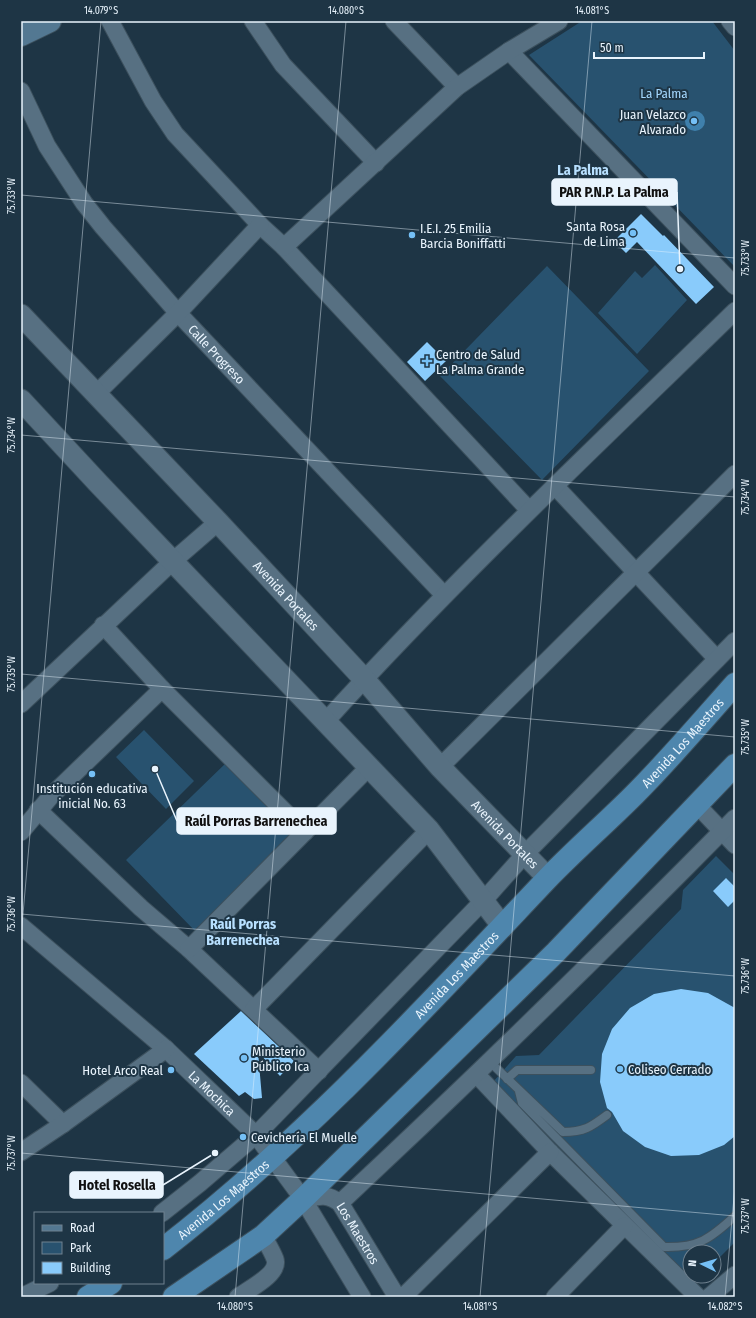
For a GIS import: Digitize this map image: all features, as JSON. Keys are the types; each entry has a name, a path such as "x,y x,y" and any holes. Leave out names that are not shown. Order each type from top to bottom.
{"highway":[{"name":"Avenida Los Maestros","path":"164,1248 225,1200 273,1157 341,1092 503,927 548,878 636,794 735,684"},
{"path":"174,1297 263,1236 303,1199 556,952 698,806 735,765"},
{"path":"88,1297 109,1284"}],"main road":[{"path":"21,35 50,21"}],"street":[{"path":"110,21 153,101 175,134 260,226 284,247 529,510"},
{"path":"253,21 283,65 376,163"},
{"path":"394,21 457,87"},
{"path":"284,247 457,87 509,51 559,21"},
{"path":"730,21 735,27"},
{"path":"509,51 735,286"},
{"name":"Calle Progreso","path":"21,91 47,146 84,203 178,313 444,595"},
{"path":"97,393 178,313 260,226"},
{"path":"326,721 444,595 529,510 735,311"},
{"name":"Avenida Portales","path":"21,315 97,393 364,679 440,767 548,878"},
{"path":"21,400 429,830 484,900 503,927"},
{"path":"440,767 735,474"},
{"path":"555,486 717,659"},
{"path":"21,704 103,625 218,522"},
{"path":"103,625 162,689 305,832"},
{"path":"163,1212 256,1135 484,900 525,854 735,641"},
{"path":"21,832 38,810 162,689"},
{"path":"189,949 369,767"},
{"path":"698,806 721,832 735,845"},
{"path":"38,810 141,908 189,949 254,1009 318,1071"},
{"path":"340,1203 477,1075 735,818"},
{"path":"254,1009 429,830"},
{"name":"La Mochica","path":"21,926 166,1049 256,1135 303,1199 362,1297"},
{"path":"21,1152 63,1124 166,1049"},
{"path":"477,1075 550,1152 698,1297"},
{"path":"21,1083 63,1124"},
{"path":"403,1297 550,1152"},
{"name":"Los Maestros","path":"303,1199 322,1195 332,1197 340,1203 397,1297"},
{"path":"555,1297 624,1226"},
{"path":"238,1297 271,1274 275,1269 276,1260 263,1236"},
{"path":"709,1297 735,1275"},
{"path":"21,1297 48,1284"}],"lane":[{"path":"490,1062 563,1132 577,1132 590,1128 607,1115"},
{"path":"507,1079 517,1070 591,1070"},
{"path":"519,1091 522,1103 664,1247 685,1247 705,1240 735,1216"}],"green space":[{"name":"La Palma","path":"582,21 712,21 735,51 735,267 529,55"},
{"path":"655,265 687,300 637,354 598,313 635,271 642,278"},
{"path":"547,266 649,371 542,480 440,376"},
{"path":"144,730 194,781 166,809 116,757"},
{"name":"Raúl Porras Barrenechea","path":"228,761 296,832 195,931 126,860"},
{"name":"Coliseo Cerrado","path":"716,856 735,875 735,1242 722,1255 722,1244 682,1244 682,1272 493,1082 516,1056 539,1055 681,909 683,890"}],"shaded area":[{"path":"695,111 702,114 705,121 702,128 695,131 688,128 685,121 688,114"}],"building":[{"path":"641,214 663,236 664,235 714,287 696,304 637,242 626,253 614,241"},
{"name":"Centro de Salud La Palma Grande","path":"427,342 446,361 425,381 407,362"},
{"path":"726,878 735,887 735,900 728,907 713,891"},
{"path":"681,989 708,993 735,1008 735,1136 724,1145 699,1155 671,1156 645,1147 623,1131 612,1112 607,1108 600,1082 602,1054 612,1029 630,1008 654,994"},
{"name":"Ministerio Público Ica","path":"241,1011 294,1061 280,1076 258,1052 262,1098 254,1099 245,1092 239,1096 194,1054"}],"place":[{"name":"Juan Velazco Alvarado","path":"694,121"},
{"name":"Santa Rosa de Lima","path":"633,233"},
{"name":"I.E.I. 25 Emilia Barcia Boniffatti","path":"412,235"},
{"name":"PAR P.N.P. La Palma","path":"680,269"},
{"name":"Centro de Salud La Palma Grande","path":"427,361"},
{"name":"Raúl Porras Barrenechea","path":"155,769"},
{"name":"Institución educativa inicial No. 63","path":"92,774"},
{"name":"Ministerio Público Ica","path":"244,1058"},
{"name":"Coliseo Cerrado","path":"620,1069"},
{"name":"Hotel Arco Real","path":"171,1070"},
{"name":"Cevichería El Muelle","path":"243,1137"},
{"name":"Hotel Rosella","path":"215,1153"}],"district":[{"name":"La Palma","path":"583,170"},
{"name":"Raúl Porras Barrenechea","path":"243,932"}]}
